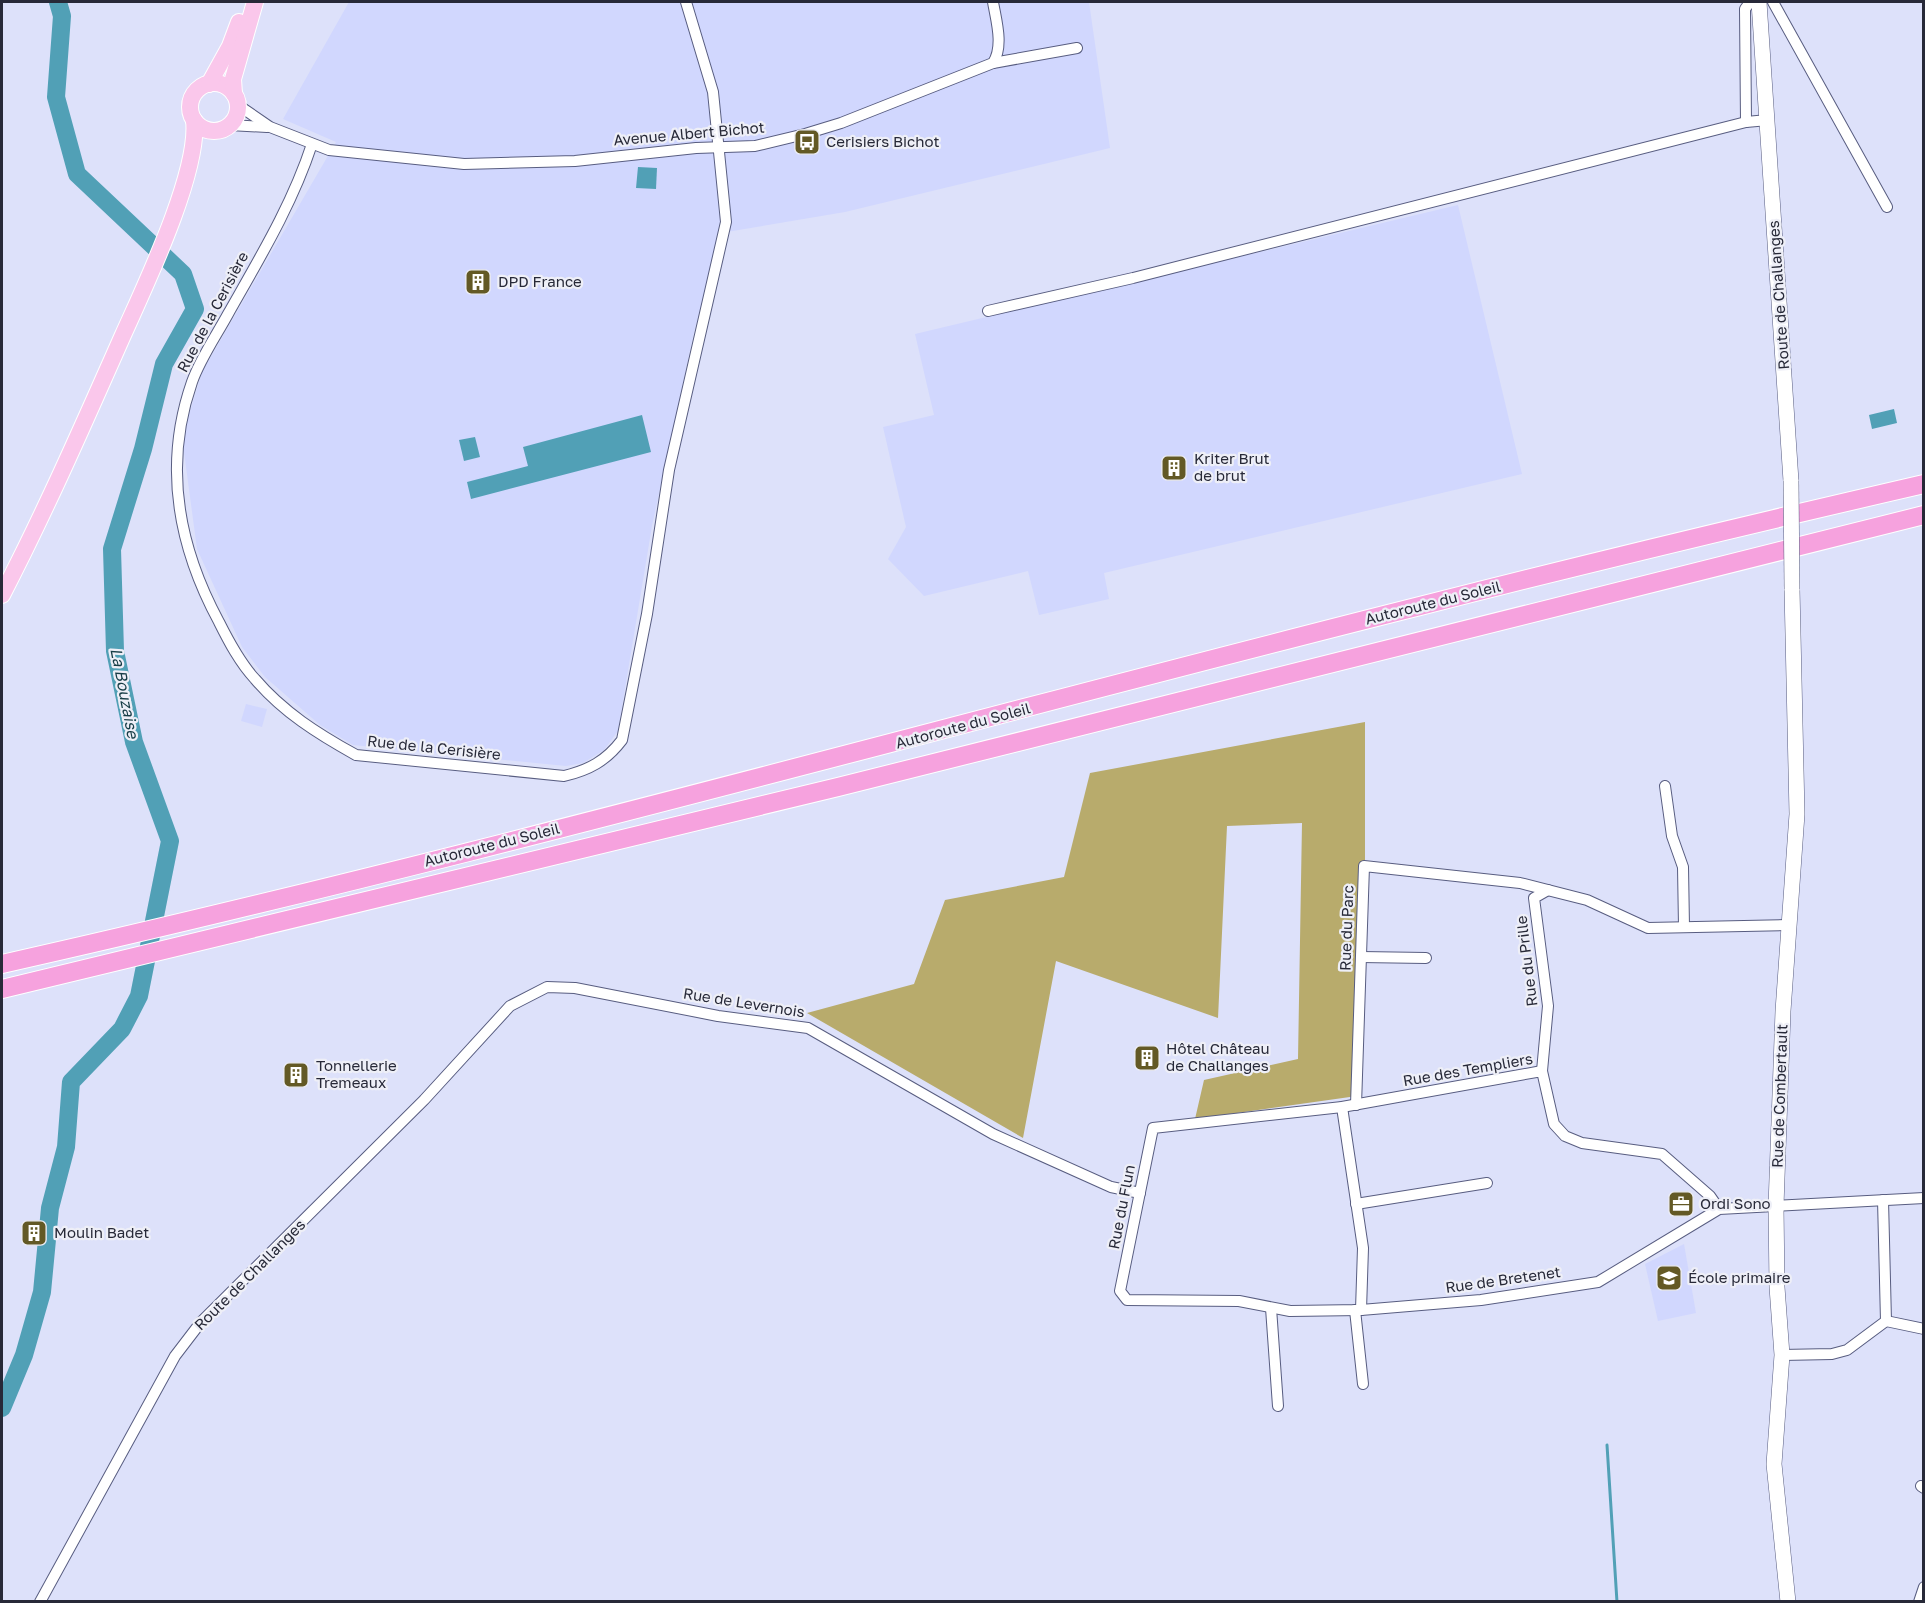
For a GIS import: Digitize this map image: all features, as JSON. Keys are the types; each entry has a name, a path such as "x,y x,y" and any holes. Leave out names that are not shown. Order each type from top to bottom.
{"highway":[{"name":"Autoroute du Soleil","path":"2,964 168,926 832,760 1430,603 1923,484"},
{"name":"Autoroute du Soleil","path":"2,989 815,792 1923,515"}],"main road":[{"path":"2,595 43,517 154,265 187,170 194,141 194,120 190,105 192,98 196,91 209,84 230,46 246,2"},
{"path":"187,170 210,136 225,128 236,116 233,79 255,2"},
{"path":"209,84 226,86 236,99"},
{"path":"194,120 205,129 225,128"}],"street":[{"name":"Rue de la Cerisière","path":"312,144 294,195 192,380 177,435 177,492 186,544 202,591 232,647 254,678 286,710 326,738 356,755 564,776 588,770 611,754 622,740 646,614 669,470 726,222 713,92 686,2"},
{"path":"993,2 999,55 993,63"},
{"path":"1746,122 1745,9 1750,2"},
{"name":"Route de Challanges","path":"1759,2 1791,482 1792,589"},
{"path":"1773,2 1887,207"},
{"name":"Avenue Albert Bichot","path":"312,144 329,150 464,164 517,164 755,146 823,129 993,63 1077,48"},
{"path":"236,99 270,127 312,144"},
{"path":"988,311 1134,278 1746,122 1768,120"},
{"path":"225,128 270,127"},
{"name":"Rue de Combertault","path":"1788,1602 1774,1464 1782,1355 1777,1287 1776,1206 1788,925 1797,814 1792,589"},
{"path":"1665,786 1672,836 1683,867 1684,927"},
{"name":"Rue du Parc","path":"1356,1105 1364,866 1520,884 1548,890"},
{"path":"1548,890 1587,900 1648,928 1788,925"},
{"name":"Rue du Prille","path":"1542,1071 1548,1006 1534,898 1548,890"},
{"path":"1361,957 1426,957"},
{"name":"Rue de Levernois","path":"424,1100 510,1006 547,987 575,988 718,1016 808,1028 993,1134 1111,1187 1140,1193"},
{"name":"Rue des Templiers","path":"1153,1128 1356,1105 1542,1071 1554,1124 1565,1136 1582,1143 1662,1154 1710,1196 1719,1209"},
{"name":"Route de Challanges","path":"40,1602 175,1356 195,1330 424,1100"},
{"path":"1342,1107 1363,1248 1358,1310 1363,1384"},
{"name":"Rue du Flun","path":"1120,1291 1153,1128"},
{"path":"1356,1204 1487,1183"},
{"path":"1719,1209 1923,1198"},
{"path":"1883,1200 1886,1321"},
{"name":"Rue de Bretenet","path":"1120,1291 1126,1300 1239,1301 1290,1311 1358,1310 1480,1300 1598,1281 1719,1209"},
{"path":"1271,1308 1278,1406"},
{"path":"1782,1355 1832,1354 1847,1350 1886,1321 1923,1329"},
{"path":"1919,1602 1923,1587"}],"shaded area":[{"path":"349,2 1089,2 1110,148 845,212 721,233 694,332 652,526 618,731 604,750 583,763 566,766 353,745 320,725 265,677 242,647 197,549 182,437 202,372 336,142 283,119"},
{"path":"638,167 657,168 656,189 636,188"},
{"path":"1458,205 1522,474 1104,573 1109,599 1039,615 1028,571 924,596 888,559 906,527 883,427 934,415 915,334"},
{"path":"1894,409 1897,423 1872,429 1869,415"},
{"path":"642,415 651,452 471,499 467,482 528,466 523,447"},
{"path":"475,437 480,457 464,461 459,440"},
{"path":"246,704 267,709 262,727 241,721"},
{"path":"1365,722 1365,863 1357,1096 1195,1119 1204,1080 1298,1059 1302,823 1227,826 1218,1018 1056,961 1023,1138 807,1013 914,984 945,900 1064,877 1090,773"},
{"name":"École primaire","path":"1684,1244 1696,1313 1658,1321 1645,1264"}],"waterway":[{"name":"La Bouzaise","path":"2,1408 24,1355 42,1292 50,1208 66,1147 71,1082 122,1029 139,996 170,841 134,742 115,651 112,549 143,449 164,364 195,309 183,274 77,174 56,97 62,16 58,2"},
{"path":"1607,1445 1617,1602"}],"place":[{"name":"Cerisiers Bichot","path":"807,142"},
{"name":"DPD France","path":"478,282"},
{"name":"Kriter Brut de brut","path":"1174,468"},
{"name":"Hôtel Château de Challanges","path":"1147,1058"},
{"name":"Tonnellerie Tremeaux","path":"296,1075"},
{"name":"Ordi Sono","path":"1681,1204"},
{"name":"Moulin Badet","path":"34,1233"},
{"name":"École primaire","path":"1669,1278"}]}
